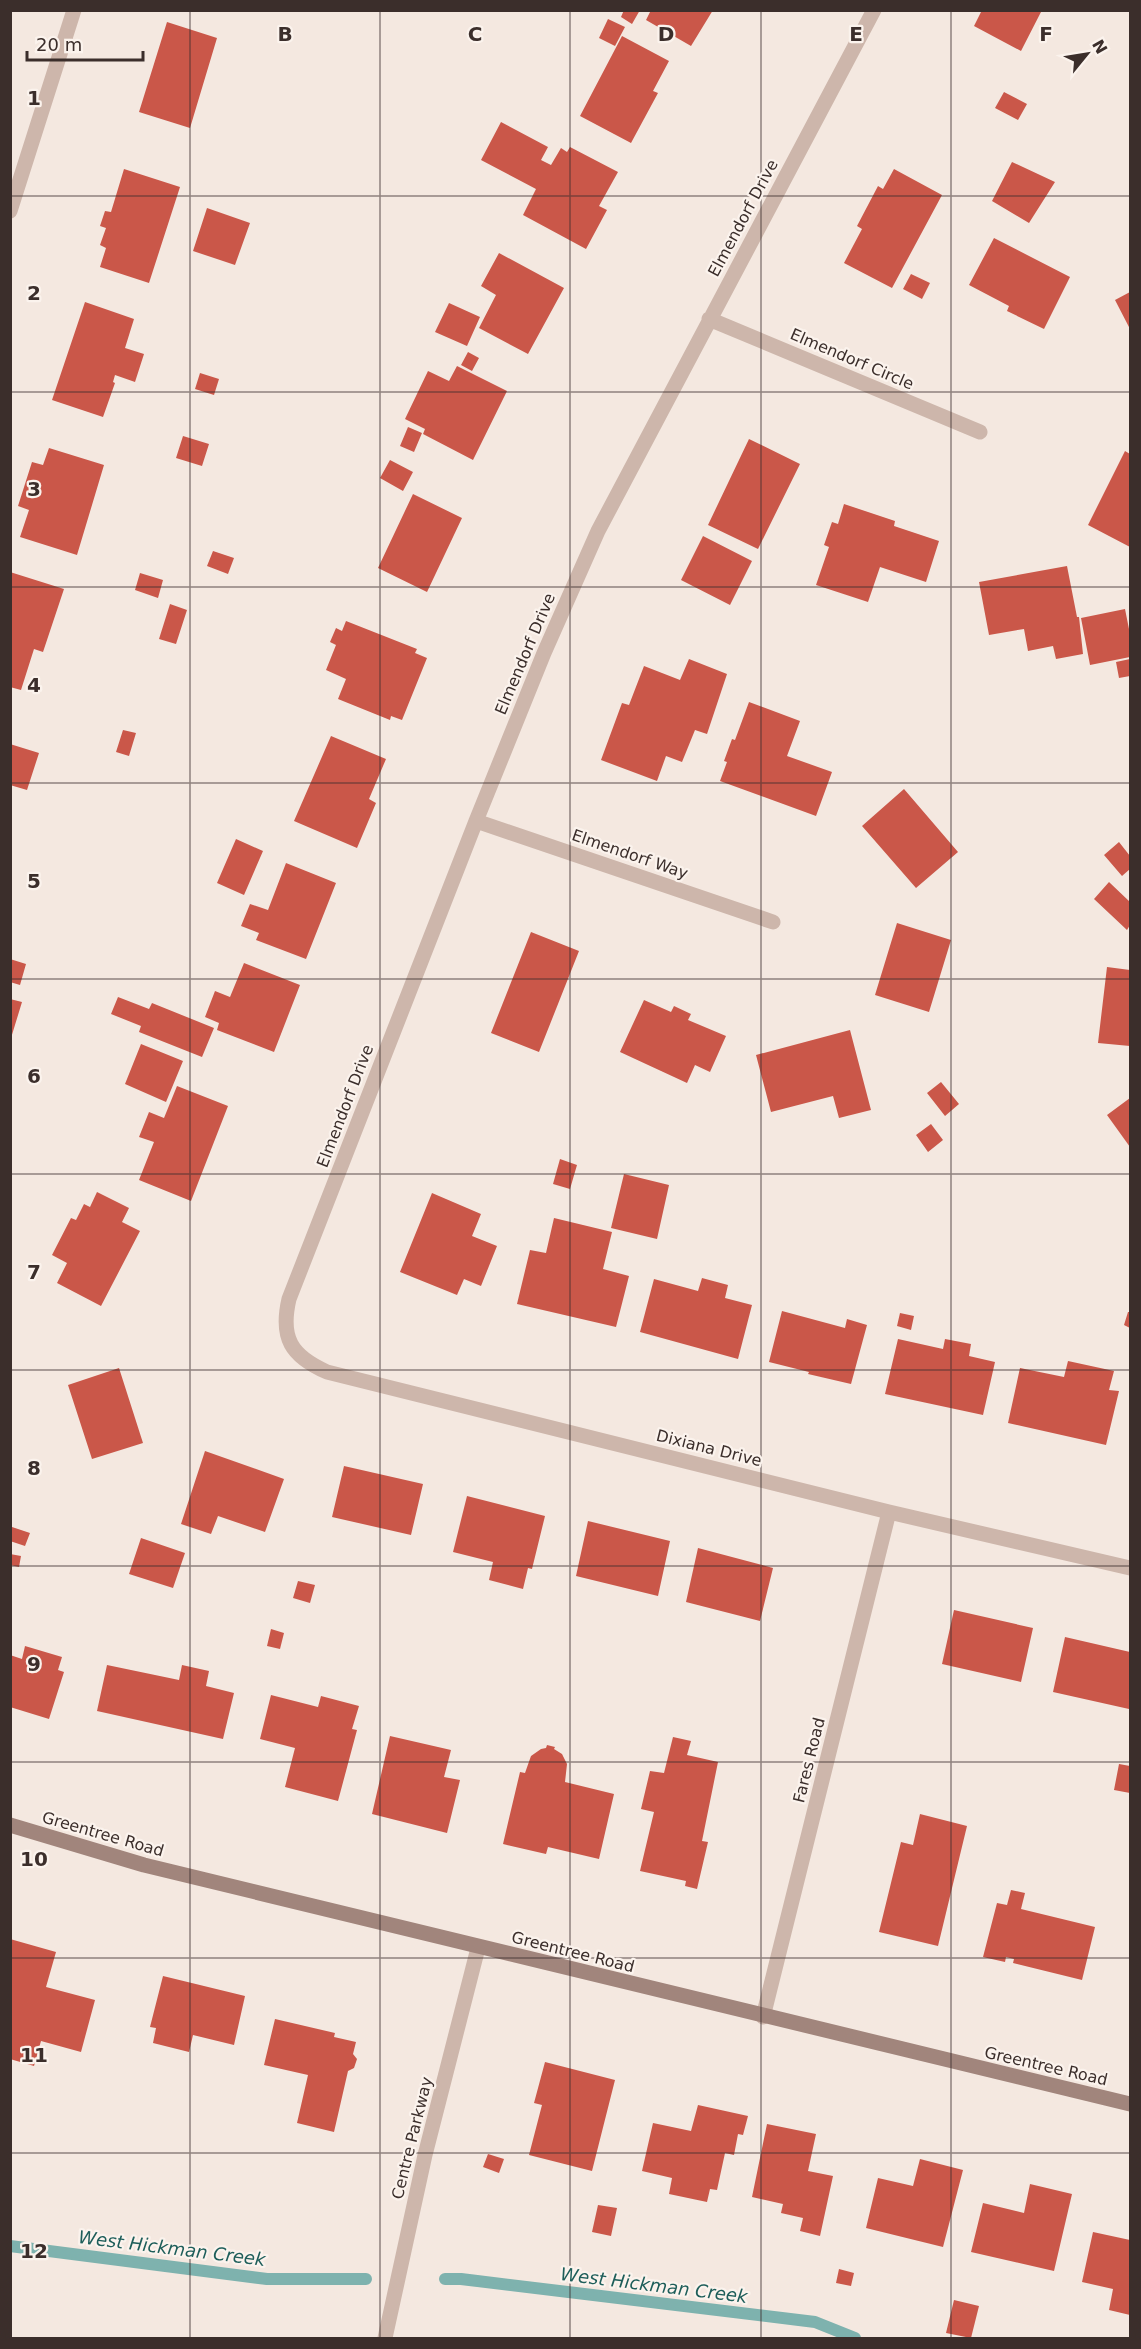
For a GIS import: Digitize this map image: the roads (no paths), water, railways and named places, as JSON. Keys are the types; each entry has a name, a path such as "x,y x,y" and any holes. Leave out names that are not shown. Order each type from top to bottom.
{"street":[{"path":"10,211 74,10"},
{"name":"Elmendorf Drive","path":"290,1343 285,1318 289,1299 544,653 598,531 874,10"},
{"name":"Elmendorf Circle","path":"709,319 980,432"},
{"name":"Elmendorf Way","path":"476,821 773,922"},
{"name":"Dixiana Drive","path":"290,1343 308,1364 327,1372 889,1512 1131,1568"},
{"name":"Fares Road","path":"763,2017 889,1512"},
{"name":"Greentree Road","path":"10,1825 144,1865 478,1948 1131,2104"},
{"name":"Centre Parkway","path":"384,2338 425,2156 478,1948"}],"waterway":[{"name":"West Hickman Creek","path":"10,2246 267,2279 366,2279"},
{"name":"West Hickman Creek","path":"445,2279 461,2279 815,2322 855,2338"}]}
